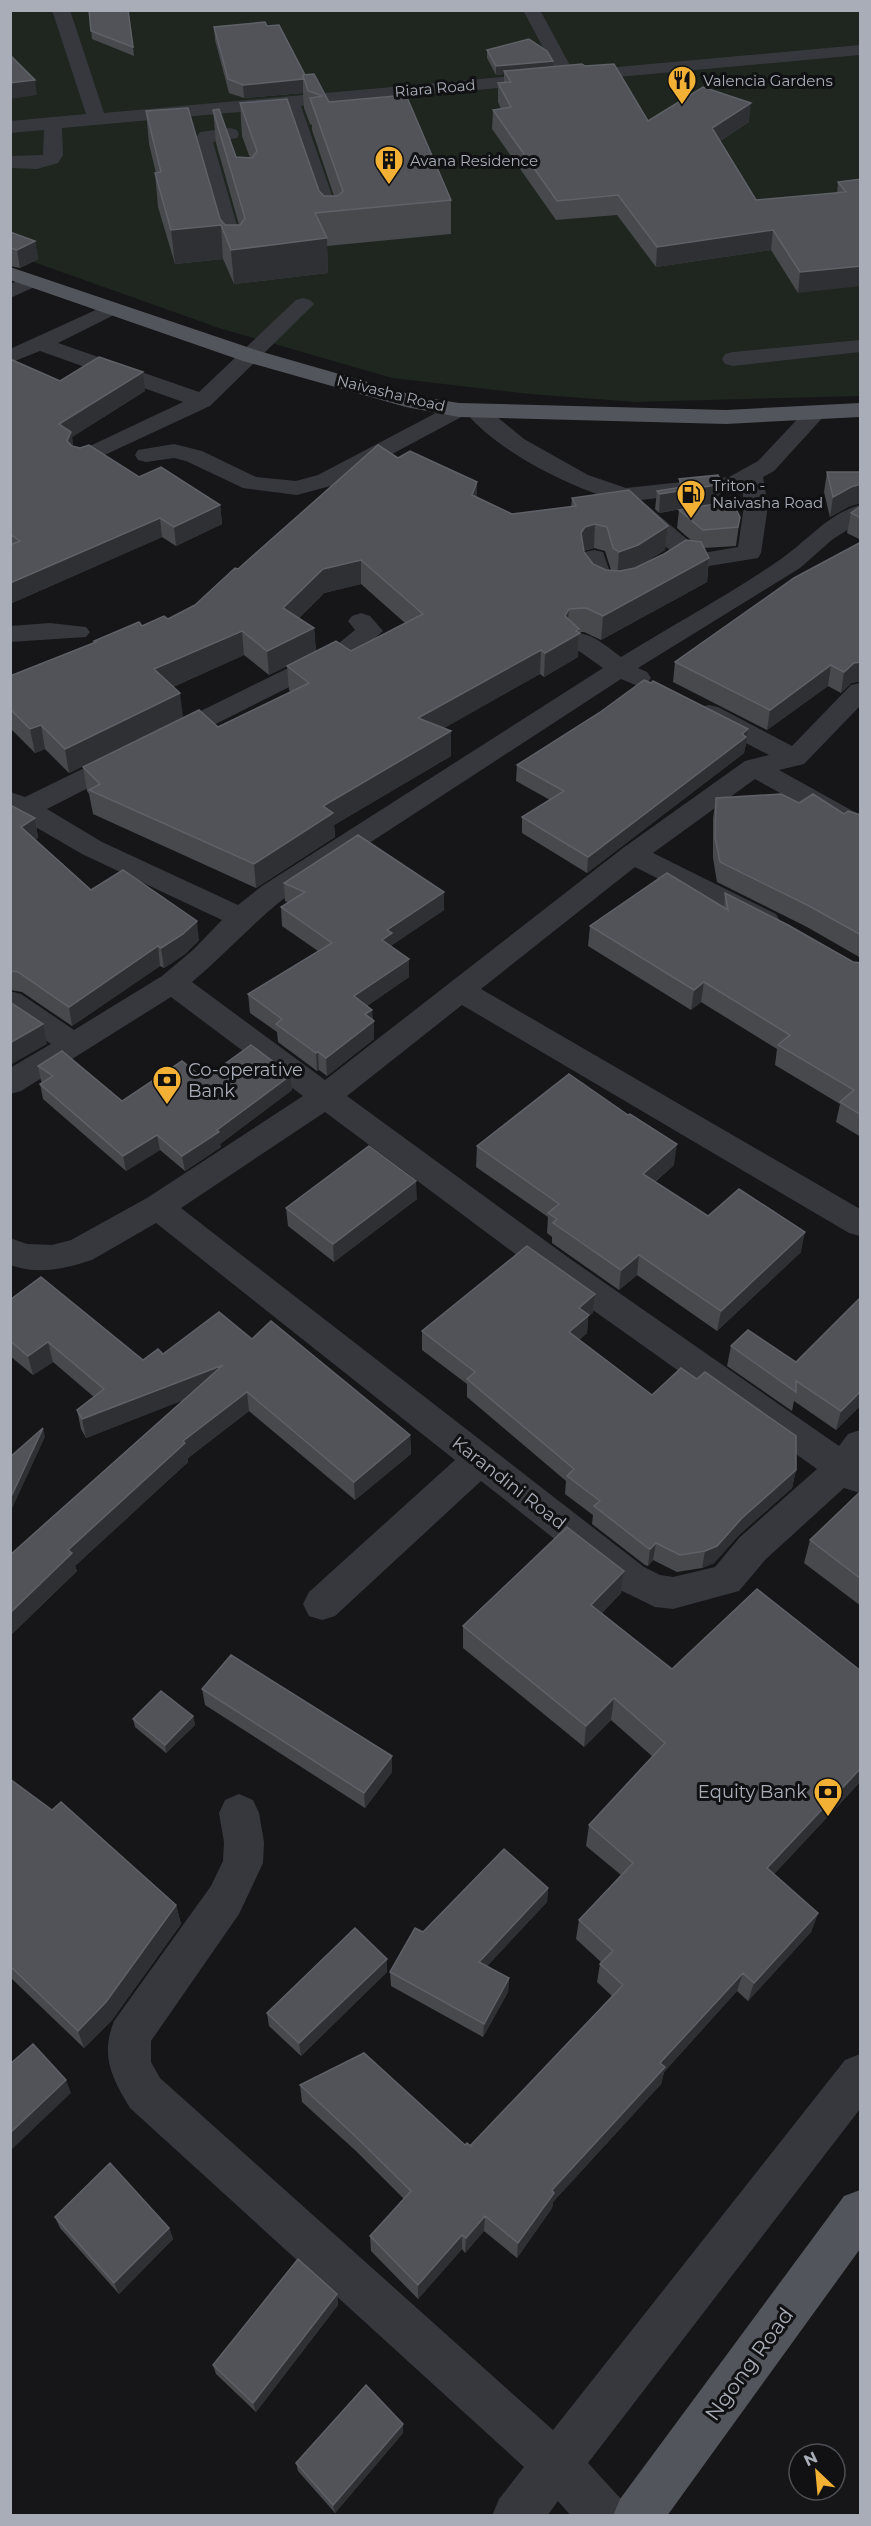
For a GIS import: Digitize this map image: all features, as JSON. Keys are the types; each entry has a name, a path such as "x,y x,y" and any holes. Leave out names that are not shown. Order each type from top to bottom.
{"main road":[{"name":"Naivasha Road","path":"10,273 251,356 414,402 468,411 671,417 859,412"},
{"name":"Ngong Road","path":"637,2516 861,2212"}],"street":[{"path":"62,10 97,119"},
{"path":"531,10 567,76"},
{"name":"Riara Road","path":"10,127 861,50"},
{"path":"290,101 332,224"},
{"path":"222,107 233,143 207,136 203,142 236,253"},
{"path":"10,162 37,163 51,159 53,123"},
{"path":"10,292 32,281"},
{"path":"83,458 202,400 251,356 303,304"},
{"path":"10,355 41,344 111,309"},
{"path":"41,344 202,400"},
{"path":"733,359 861,346"},
{"path":"146,455 174,451 194,456 251,483 297,488 326,480 468,411 516,444 580,480 624,495 734,483 766,466 815,414"},
{"path":"594,557 594,571 597,576 613,585 634,583 667,564 692,557 703,560 748,553 744,508 751,474"},
{"path":"624,495 652,523 667,564"},
{"path":"10,1083 172,983 203,957 241,918 272,893 620,668 791,563 825,534 861,512"},
{"path":"652,523 687,518"},
{"path":"18,804 348,648 370,631 362,621"},
{"path":"10,634 50,631 77,632"},
{"path":"578,639 620,668 661,689"},
{"path":"10,1251 25,1257 52,1258 80,1251 158,1207 326,1096 461,992 633,854 754,767 795,758 861,691"},
{"path":"692,705 795,758"},
{"path":"754,767 861,826"},
{"path":"18,804 92,848 241,918"},
{"path":"633,854 786,931"},
{"path":"172,983 557,1267 855,1464"},
{"path":"461,992 861,1224"},
{"path":"10,1001 73,1044"},
{"name":"Karandini Road","path":"158,1207 631,1578 655,1591 673,1593 726,1580 753,1548 855,1464"},
{"path":"322,1604 480,1460"},
{"path":"239,1813 244,1842 243,1863 225,1900 129,2036 130,2067 145,2093 557,2465 604,2516"},
{"path":"516,2516 861,2075"}],"shaded area":[{"path":"11,11 860,11 860,396 635,402 530,394 392,378 219,328 11,254"}],"building":[{"path":"89,10 128,10 133,47 91,31"},
{"path":"265,22 267,26 279,25 305,75 303,79 243,85 228,79 214,27"},
{"path":"529,39 547,51 553,61 496,66 487,50"},
{"path":"10,55 35,80 10,83"},
{"path":"582,64 585,66 614,64 648,121 703,87 751,103 712,128 756,200 846,192 838,182 861,179 861,266 800,272 773,230 657,247 618,195 557,201 493,110 511,107 498,83 511,82 504,71"},
{"path":"314,74 329,102 406,95 451,200 315,213 327,238 231,250 221,225 171,230 155,173 161,172 146,111 188,108 220,219 225,225 240,225 245,218 213,110 219,109 236,157 252,158 257,151 240,103 287,99 319,191 324,196 338,196 343,191 310,98 323,96 308,91 303,75"},
{"path":"10,232 35,241 17,250 10,248"},
{"path":"99,357 143,372 59,424 71,432 67,441 72,446 80,448 89,445 139,477 161,467 220,505 174,527 160,518 10,583 10,545 20,541 10,534 10,359 60,381"},
{"path":"378,445 398,458 410,451 477,482 472,495 512,514 576,506 572,498 629,490 668,526 638,545 619,552 613,548 607,527 595,524 585,527 581,533 584,552 593,564 606,570 620,571 635,568 686,540 701,542 709,558 603,616 586,608 569,609 565,616 579,629 576,631 580,633 545,653 541,650 418,718 451,731 323,806 333,813 254,864 89,790 100,784 83,767 199,710 218,727 309,683 287,666 336,641 351,651 423,614 361,560 323,569 283,608 314,628 267,651 242,631 154,669 180,693 65,749 41,725 30,729 10,709 10,676 96,642 94,641 139,622 142,626 164,616 168,619 195,605"},
{"path":"827,472 861,472 861,484 833,497"},
{"path":"718,475 723,484 660,494 657,491 683,487 679,479"},
{"path":"732,501 740,517 738,527 703,530 679,510"},
{"path":"861,506 861,518 851,513"},
{"path":"861,542 861,662 854,663 844,672 831,665 770,710 675,662 794,578"},
{"path":"644,680 651,683 653,681 748,729 742,734 746,737 588,857 522,817 564,791 517,765 599,713"},
{"path":"781,794 799,803 813,794 844,814 848,811 861,815 861,935 811,907 720,862 715,838 716,798"},
{"path":"10,805 35,818 21,827 91,890 123,870 197,921 183,934 161,948 158,946 69,1007 18,972 10,971"},
{"path":"358,835 444,892 387,930 392,933 382,940 409,959 354,996 372,1010 365,1014 374,1021 326,1058 276,1024 282,1019 248,994 332,943 281,907 305,892 284,883"},
{"path":"667,873 728,910 725,893 853,962 861,963 861,1115 840,1102 854,1090 778,1045 790,1035 704,982 694,990 590,926"},
{"path":"10,1002 43,1024 10,1043"},
{"path":"251,1045 291,1075 217,1130 219,1132 182,1156 157,1135 123,1156 40,1084 53,1076 38,1066 62,1051 122,1101 182,1061 204,1079"},
{"path":"569,1074 628,1115 630,1114 677,1144 643,1174 708,1216 739,1189 805,1232 721,1311 639,1255 621,1270 553,1223 557,1219 548,1213 559,1204 477,1146"},
{"path":"369,1146 416,1181 333,1244 286,1208"},
{"path":"527,1246 595,1294 579,1308 589,1315 569,1332 652,1395 681,1368 697,1379 705,1372 796,1436 796,1470 742,1518 717,1546 705,1551 680,1555 656,1543 650,1549 648,1548 594,1506 600,1501 567,1476 574,1469 467,1379 475,1372 422,1331"},
{"path":"41,1277 143,1360 158,1349 163,1354 219,1312 252,1339 271,1321 410,1435 354,1482 247,1392 183,1441 185,1443 68,1550 72,1553 10,1613 10,1555 223,1365 82,1419 77,1410 104,1389 48,1342 28,1356 10,1341 10,1300"},
{"path":"861,1297 861,1391 841,1411 796,1381 796,1392 731,1346 748,1330 796,1362"},
{"path":"43,1428 10,1499 10,1457"},
{"path":"861,1491 861,1579 810,1540"},
{"path":"567,1527 624,1571 591,1605 672,1669 757,1589 861,1671 861,1768 767,1868 818,1913 754,1983 743,1973 660,2063 665,2067 552,2190 554,2193 518,2243 485,2216 466,2238 462,2235 418,2285 370,2236 411,2191 300,2085 364,2053 465,2145 467,2143 472,2147 471,2145 623,1985 600,1964 613,1951 579,1920 633,1863 589,1825 665,1743 614,1698 586,1726 463,1626"},
{"path":"231,1655 392,1756 364,1793 202,1689"},
{"path":"161,1691 193,1716 165,1745 133,1719"},
{"path":"10,1779 52,1810 61,1802 176,1905 106,2002 78,2031 10,1966"},
{"path":"504,1849 548,1888 479,1962 509,1978 484,2024 390,1972 415,1928 423,1932"},
{"path":"355,1928 387,1959 299,2043 267,2013"},
{"path":"33,2044 66,2080 10,2133 10,2064"},
{"path":"110,2163 169,2228 114,2283 55,2217"},
{"path":"298,2259 337,2294 253,2403 213,2365"},
{"path":"366,2385 403,2424 333,2505 296,2463"}],"place":[{"name":"Valencia Gardens","path":"682,106"},
{"name":"Avana Residence","path":"389,186"},
{"name":"Triton - Naivasha Road","path":"691,520"},
{"name":"Co-operative Bank","path":"167,1106"},
{"name":"Equity Bank","path":"828,1818"}]}
